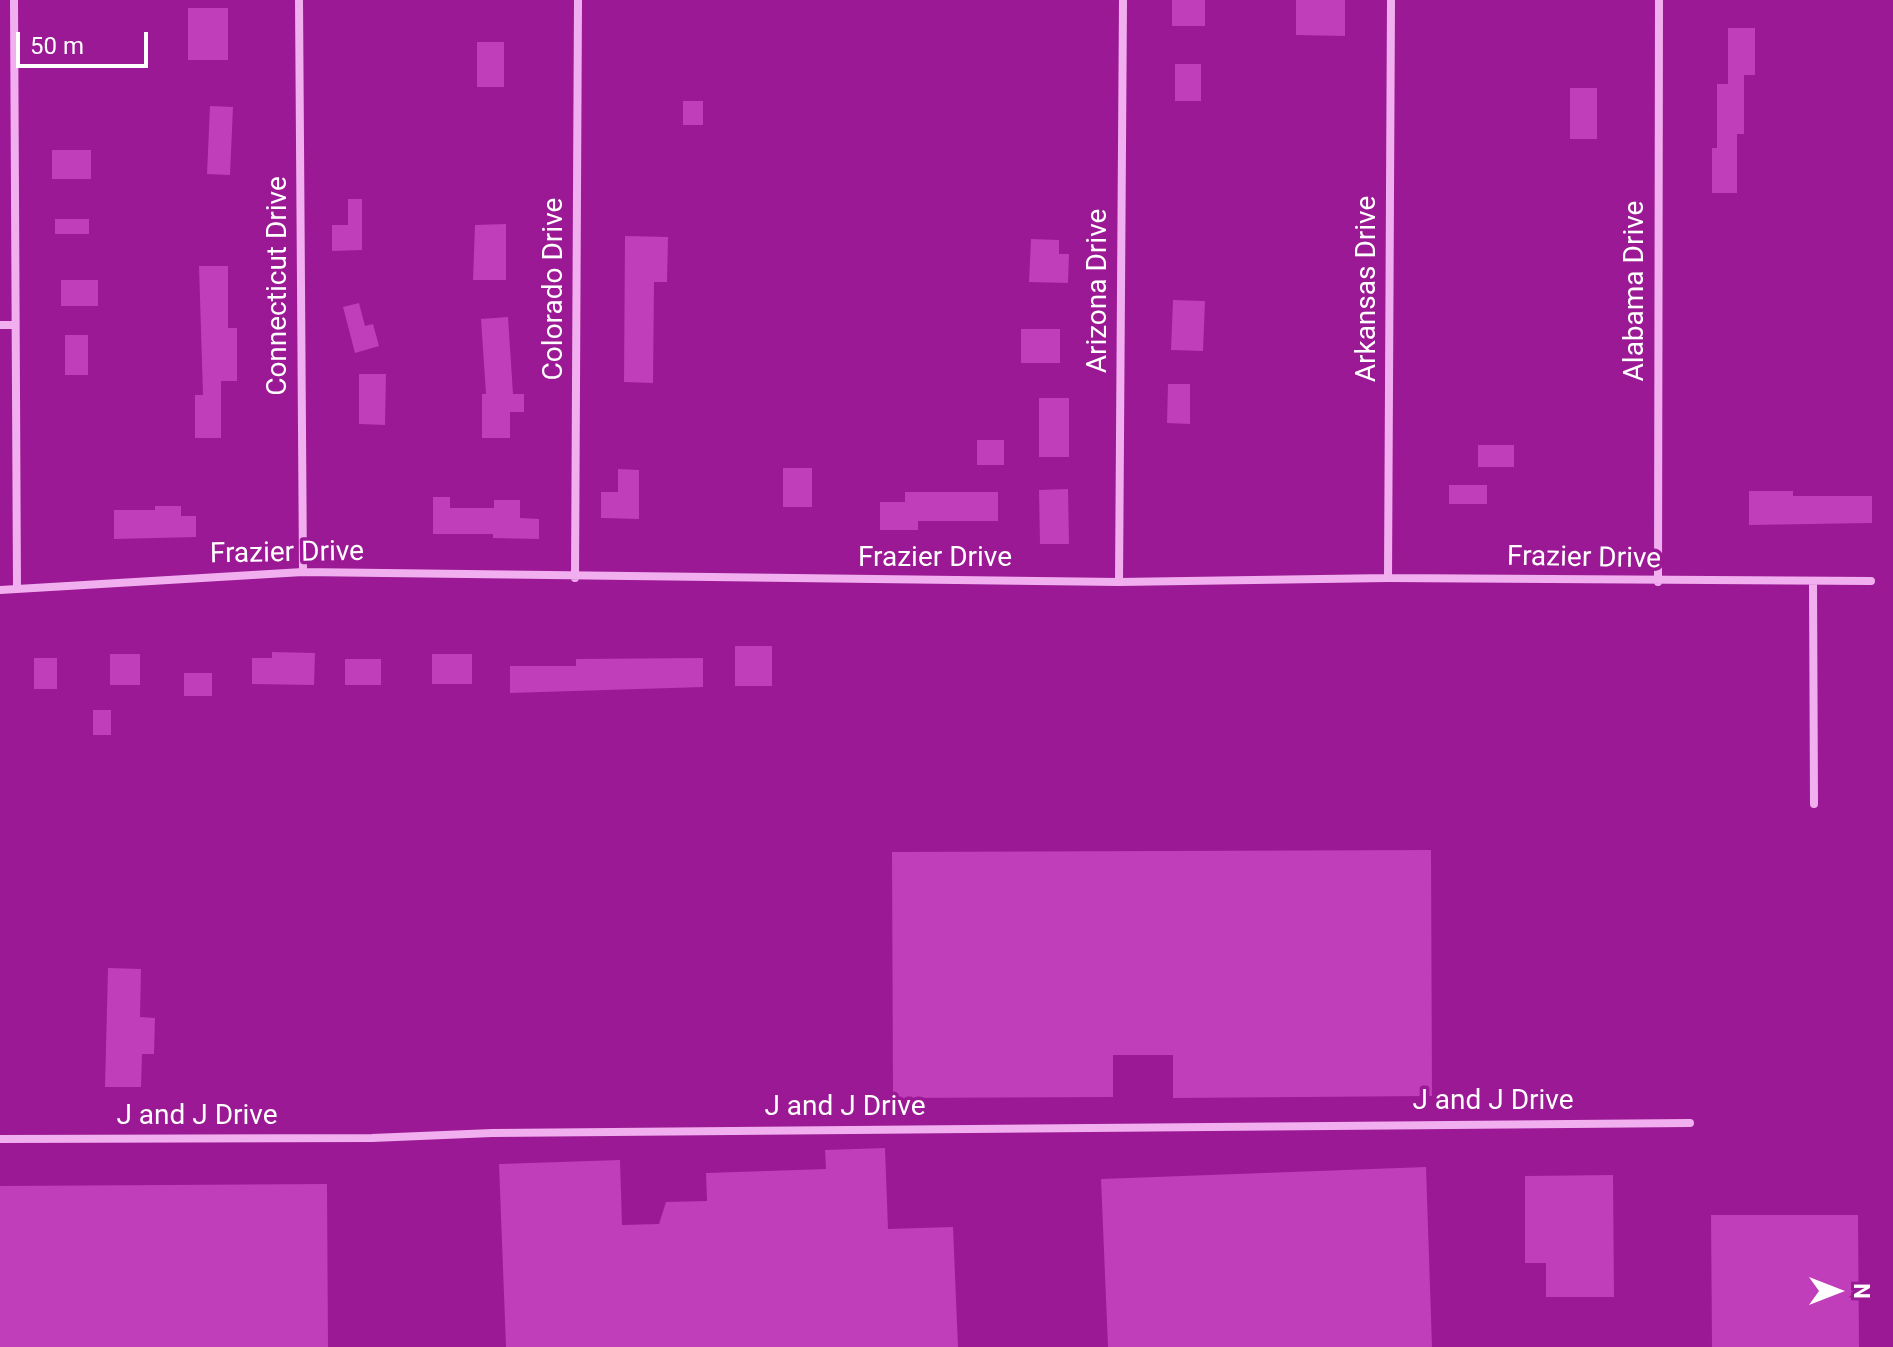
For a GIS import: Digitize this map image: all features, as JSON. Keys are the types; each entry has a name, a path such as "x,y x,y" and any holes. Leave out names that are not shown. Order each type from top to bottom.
{"street":[{"path":"14,0 17,586"},
{"name":"Connecticut Drive","path":"299,0 303,572"},
{"name":"Colorado Drive","path":"575,578 578,0"},
{"name":"Arizona Drive","path":"1119,582 1123,0"},
{"name":"Arkansas Drive","path":"1388,578 1391,0"},
{"name":"Alabama Drive","path":"1658,582 1659,0"},
{"path":"0,325 15,325"},
{"name":"Frazier Drive","path":"0,590 17,586 303,572 575,578 1119,582 1388,578 1871,581"},
{"path":"1813,581 1814,804"},
{"name":"J and J Drive","path":"0,1139 372,1138 492,1133 1690,1123"}],"building":[{"path":"1172,0 1205,0 1205,26 1172,26"},
{"path":"1296,0 1345,0 1345,36 1296,35"},
{"path":"188,8 228,8 228,60 188,60"},
{"path":"1728,28 1755,28 1755,75 1744,75 1744,134 1737,134 1737,193 1712,193 1712,148 1717,148 1717,84 1728,84"},
{"path":"477,42 504,42 504,87 477,87"},
{"path":"1175,64 1201,64 1201,101 1175,101"},
{"path":"1570,88 1597,88 1597,139 1570,139"},
{"path":"683,101 703,101 703,125 683,125"},
{"path":"210,106 233,107 230,175 207,174"},
{"path":"52,150 91,150 91,179 52,179"},
{"path":"348,199 362,199 362,250 332,251 332,225 348,225"},
{"path":"55,219 89,219 89,234 55,234"},
{"path":"506,224 506,280 473,280 475,225"},
{"path":"625,236 668,237 667,282 654,282 653,383 624,382"},
{"path":"1031,239 1059,240 1059,254 1069,254 1068,283 1029,282"},
{"path":"199,266 228,266 228,328 237,328 237,381 221,381 221,438 195,438 195,395 203,395"},
{"path":"61,280 98,280 98,306 61,306"},
{"path":"1173,300 1205,301 1203,351 1171,350"},
{"path":"359,303 365,326 373,324 379,346 355,353 343,307"},
{"path":"508,317 513,394 524,394 524,412 510,412 510,438 482,438 482,394 486,394 481,319"},
{"path":"1021,329 1060,329 1060,363 1021,363"},
{"path":"65,335 88,335 88,375 65,375"},
{"path":"359,374 386,374 385,425 359,424"},
{"path":"1168,384 1190,384 1190,424 1167,423"},
{"path":"1039,398 1069,398 1069,457 1039,457"},
{"path":"977,440 1004,440 1004,465 977,465"},
{"path":"1478,445 1514,445 1514,467 1478,467"},
{"path":"783,468 812,468 812,507 783,507"},
{"path":"618,469 639,470 639,519 601,518 601,492 618,492"},
{"path":"1449,485 1487,485 1487,504 1449,504"},
{"path":"1068,489 1069,544 1040,544 1039,490"},
{"path":"1749,491 1793,491 1793,496 1872,496 1872,523 1749,525"},
{"path":"905,492 998,492 998,521 918,521 918,530 880,530 880,502 905,502"},
{"path":"433,497 450,497 450,508 494,508 494,500 520,500 520,518 539,519 539,539 493,538 493,534 433,534"},
{"path":"155,506 181,506 181,516 196,516 196,537 114,539 114,510 155,510"},
{"path":"735,646 772,646 772,686 735,686"},
{"path":"272,652 315,653 314,685 252,684 252,658 272,658"},
{"path":"110,654 140,654 140,685 110,685"},
{"path":"432,654 472,654 472,684 432,684"},
{"path":"34,658 57,658 57,689 34,689"},
{"path":"703,658 703,687 510,693 510,666 576,666 576,659"},
{"path":"345,659 381,659 381,685 345,685"},
{"path":"184,673 212,673 212,696 184,696"},
{"path":"93,710 111,710 111,735 93,735"},
{"path":"1431,850 1432,1096 1173,1098 1173,1055 1113,1055 1113,1097 893,1098 892,852"},
{"path":"108,968 141,969 140,1017 155,1018 154,1054 142,1054 141,1087 105,1087"},
{"path":"885,1148 888,1229 953,1227 958,1347 506,1347 499,1164 620,1160 622,1225 659,1224 666,1202 707,1201 706,1173 826,1169 825,1150"},
{"path":"1426,1167 1432,1347 1108,1347 1101,1179"},
{"path":"1613,1175 1614,1297 1546,1297 1546,1263 1525,1263 1525,1176"},
{"path":"327,1184 328,1347 0,1347 0,1186"},
{"path":"1711,1215 1858,1215 1859,1347 1712,1347"}]}
